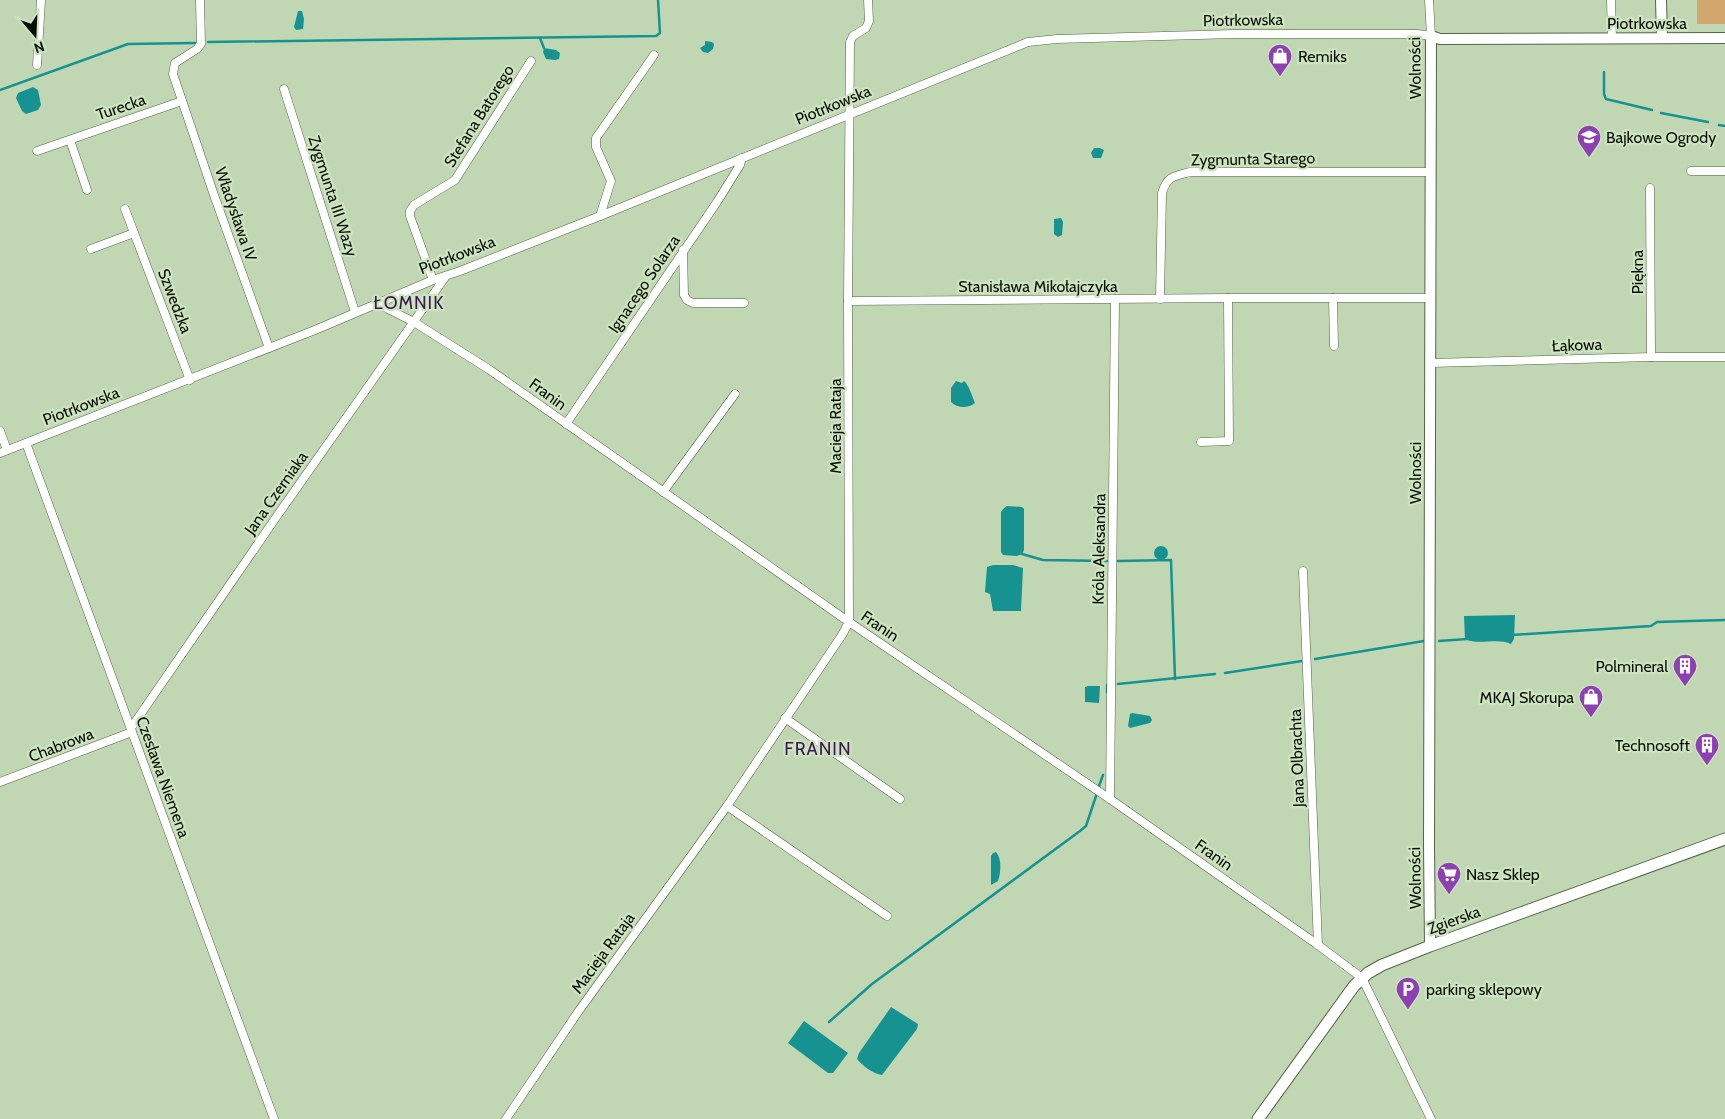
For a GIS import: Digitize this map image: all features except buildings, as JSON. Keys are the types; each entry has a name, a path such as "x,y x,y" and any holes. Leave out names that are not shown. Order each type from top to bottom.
{"main road":[{"name":"Zgierska","path":"1258,1119 1342,1000 1362,978 1382,965 1725,839"}],"street":[{"path":"37,65 41,0"},
{"name":"Władysława IV","path":"200,0 201,40 197,49 175,63 173,74 269,348"},
{"name":"Macieja Rataja","path":"506,1119 578,1012 726,806 849,622 848,301 850,42 853,36 866,28 869,21 868,0"},
{"name":"Wolności","path":"1429,0 1431,36 1430,946"},
{"path":"1611,0 1612,38"},
{"path":"1661,0 1662,38"},
{"name":"Piotrkowska","path":"4,452 190,380 433,280 600,216 1017,46 1036,41 1242,34 1418,34 1440,39 1725,38"},
{"path":"600,216 611,181 596,147 596,138 654,55"},
{"name":"Stefana Batorego","path":"433,280 410,216 410,211 414,205 455,180 531,61"},
{"name":"Zygmunta III Wazy","path":"284,89 355,312"},
{"name":"Turecka","path":"37,151 182,101"},
{"path":"70,140 87,190"},
{"name":"Ignacego Solarza","path":"566,424 717,202 740,165 742,158"},
{"path":"1692,171 1725,171"},
{"name":"Zygmunta Starego","path":"1160,299 1162,193 1165,182 1174,176 1190,172 1431,172"},
{"name":"Piękna","path":"1650,188 1651,357"},
{"name":"Szwedzka","path":"125,209 190,380"},
{"path":"90,250 134,233"},
{"path":"683,250 684,295 687,300 693,303 744,303"},
{"name":"Jana Czerniaka","path":"132,730 277,516 446,276"},
{"path":"1201,442 1229,441 1228,298"},
{"path":"1333,298 1334,346"},
{"name":"Stanisława Mikołajczyka","path":"848,301 1430,298"},
{"name":"Króla Aleksandra","path":"1110,799 1115,299"},
{"name":"Franin","path":"379,302 490,370 849,622 1110,799 1362,978"},
{"name":"Łąkowa","path":"1430,363 1651,357 1725,357"},
{"path":"663,492 735,394"},
{"path":"0,431 4,452"},
{"name":"Czesława Niemena","path":"26,443 274,1119"},
{"name":"Jana Olbrachta","path":"1303,570 1318,945"},
{"path":"785,718 900,799"},
{"name":"Chabrowa","path":"0,782 132,730"},
{"path":"726,806 887,916"},
{"path":"1362,978 1430,1119"}],"shaded area":[{"path":"1697,0 1725,0 1725,24 1697,24"}],"water":[{"path":"298,11 302,11 304,19 303,29 296,30 294,27"},
{"path":"705,41 714,44 713,49 708,53 703,52 700,48 705,45"},
{"path":"544,48 556,50 560,53 559,59 546,59 543,52"},
{"path":"33,87 38,90 41,105 38,110 26,114 22,111 16,98 18,93"},
{"path":"1094,148 1104,150 1101,158 1093,158 1091,153"},
{"path":"1061,218 1063,222 1062,235 1058,237 1054,234 1054,219"},
{"path":"956,381 962,383 964,381 966,383 975,403 963,407 956,406 951,402 951,388"},
{"path":"1007,506 1022,507 1024,509 1024,550 1022,554 1017,556 1003,555 1001,552 1001,512"},
{"path":"1161,546 1166,548 1168,553 1166,558 1161,560 1156,558 1154,553 1156,548"},
{"path":"993,565 1013,565 1023,568 1021,611 993,611 990,594 985,592 987,567"},
{"path":"1515,615 1514,639 1511,644 1500,641 1476,642 1465,639 1464,616"},
{"path":"1100,686 1099,703 1085,702 1085,687"},
{"path":"1130,714 1150,716 1152,720 1150,723 1130,728 1128,726"},
{"path":"996,852 1000,862 1000,874 998,881 991,885 991,856"},
{"path":"891,1007 918,1024 917,1029 882,1075 868,1069 857,1059 859,1053"},
{"path":"804,1021 848,1053 833,1073 828,1073 788,1043"}],"waterway":[{"path":"208,42 656,36 660,33 658,0"},
{"path":"540,38 544,48"},
{"path":"0,90 128,44 195,43"},
{"path":"1604,72 1604,94 1606,99 1652,110"},
{"path":"1661,113 1708,122"},
{"path":"1719,125 1725,126"},
{"path":"1022,554 1043,560 1107,561"},
{"path":"1118,561 1171,560 1175,679"},
{"path":"1512,635 1651,626 1657,622 1725,620"},
{"path":"1439,641 1467,639"},
{"path":"1315,659 1424,641"},
{"path":"1225,673 1302,661"},
{"path":"1118,684 1215,674"},
{"path":"1107,685 1107,692"},
{"path":"1099,786 1103,775"},
{"path":"829,1022 872,984 1086,826 1096,796"}],"place":[{"name":"Remiks","path":"1280,77"},
{"name":"Bajkowe Ogrody","path":"1589,158"},
{"name":"Polmineral","path":"1685,687"},
{"name":"MKAJ Skorupa","path":"1591,718"},
{"name":"Technosoft","path":"1707,766"},
{"name":"Nasz Sklep","path":"1449,895"},
{"name":"parking sklepowy","path":"1408,1010"}],"district":[{"name":"ŁOMNIK","path":"409,303"},
{"name":"FRANIN","path":"818,749"}]}
